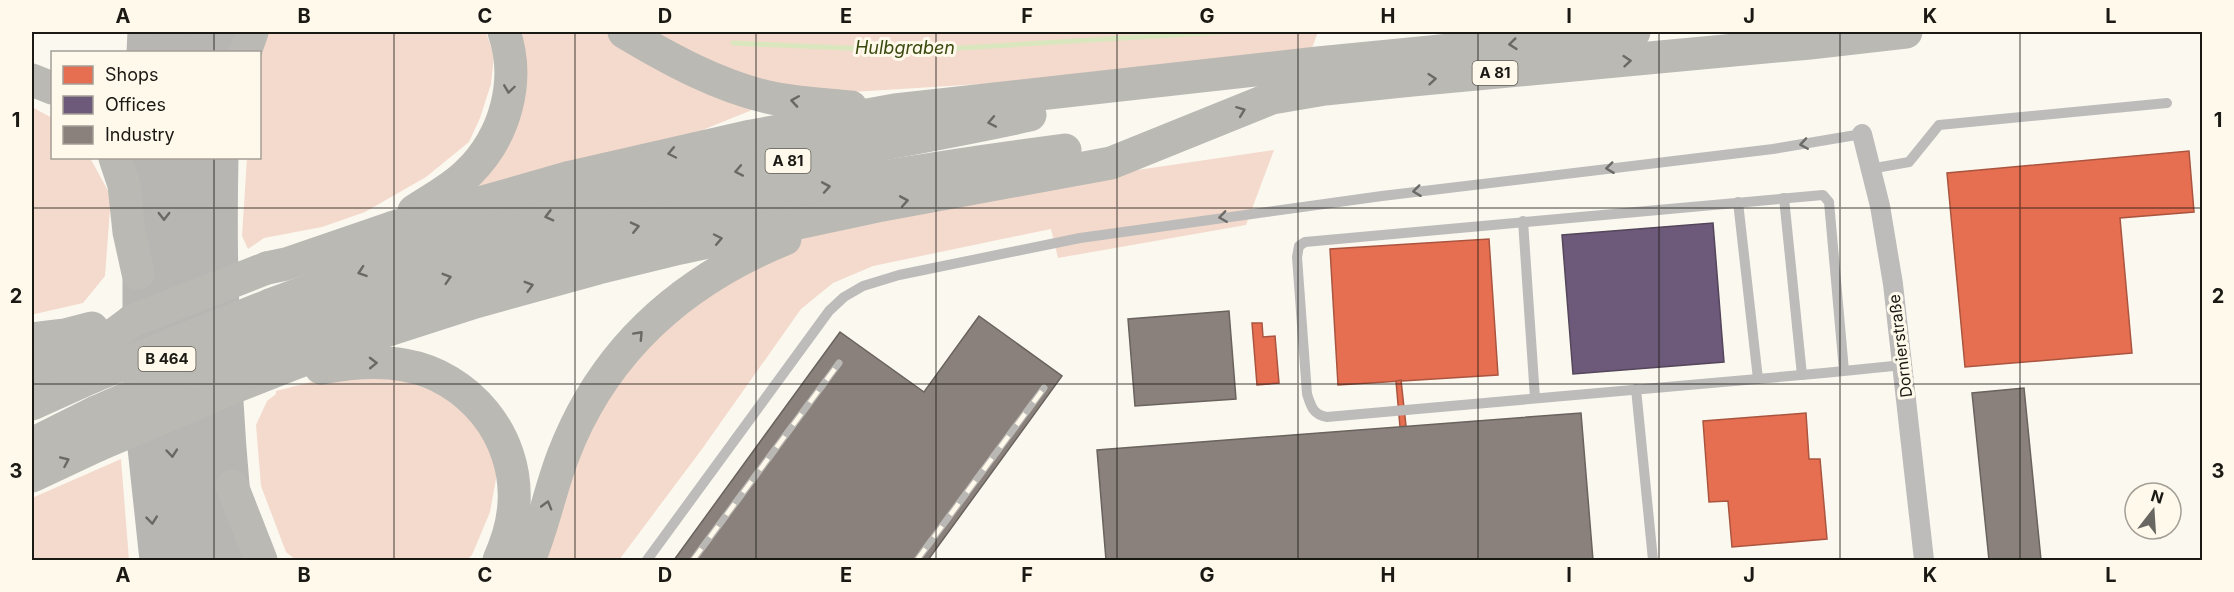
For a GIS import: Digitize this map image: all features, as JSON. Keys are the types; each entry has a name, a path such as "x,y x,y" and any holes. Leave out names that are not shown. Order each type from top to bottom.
{"highway":[{"path":"143,51 144,32"},
{"path":"168,51 170,32"},
{"path":"200,51 201,32"},
{"path":"225,51 227,32"},
{"path":"245,51 252,32"},
{"path":"391,228 459,181 476,164 494,138 506,106 511,75 504,32"},
{"path":"624,32 706,75 771,98 895,110"},
{"name":"A 81","path":"32,404 94,376 270,305 382,265 464,240 641,192 1070,106 1219,83 1318,63 1634,32"},
{"path":"1696,32 1701,34 1769,32"},
{"name":"A 81","path":"32,444 96,412 184,373 272,338 389,296 598,236 697,212 884,177 1186,132 1272,98 1325,89 1906,32"},
{"path":"32,339 116,333 132,321 267,268 286,264 391,228 516,192 639,161 757,135 895,110 1318,63"},
{"path":"32,80 51,88"},
{"path":"32,476 98,445 257,381 406,324 475,302 561,277 680,248 847,212 1111,163 1186,132"},
{"path":"115,159 124,185 129,232 138,273"},
{"name":"B 464","path":"139,159 139,357 144,448 156,561"},
{"name":"B 464","path":"164,159 166,351 171,444 182,561"},
{"name":"B 464","path":"196,159 195,255 198,353 213,561"},
{"path":"222,159 220,239 232,486 240,561"},
{"path":"530,561 563,456 579,419 604,377 635,338 671,304 715,273 764,248 847,212"},
{"path":"32,370 92,336"},
{"path":"257,381 333,366 387,363 404,365 435,374 451,382 484,411 493,424 509,459 514,502 511,525 499,561"},
{"path":"232,486 261,561"}],"street":[{"name":"Dornierstraße","path":"1862,134 1880,206 1893,284 1924,561"}],"lane":[{"path":"1870,169 1909,162 1939,125 2167,103"},
{"path":"647,561 829,311 844,297 863,286 956,262 1080,238 1382,196 1773,148 1862,134"},
{"path":"1845,371 1829,202 1823,195 1305,242 1299,246 1297,257 1307,394 1312,409 1318,416 1758,379 1845,371 1903,364"},
{"path":"1785,198 1802,375"},
{"path":"1738,202 1758,379"},
{"path":"1523,221 1535,398"},
{"path":"1636,389 1653,561"}],"shaded area":[{"path":"268,32 486,32 494,56 491,84 469,142 426,177 365,212 322,227 264,238 248,249 242,236 247,159 261,159 261,53"},
{"path":"514,32 609,32 750,102 752,110 700,131 452,196 474,181"},
{"path":"648,32 1318,32 1306,64 852,92 793,89 727,70"},
{"path":"32,107 51,117 51,159 91,159 111,196 105,276 83,303 32,314"},
{"path":"1274,150 1246,225 1058,258 1051,229 873,266 833,283 801,309 702,449 619,560 539,560 562,490 626,362 752,262 804,238 1103,175"},
{"path":"397,377 457,401 496,451 496,479 490,512 472,555 467,560 296,560 286,552 261,486 256,425 267,401 276,394 276,391 315,381"},
{"path":"121,459 129,560 32,560 32,498"}],"building: Shops":[{"path":"2189,151 2194,212 2120,218 2132,353 1965,367 1947,173"},
{"path":"1489,239 1498,375 1338,385 1330,249"},
{"path":"1252,323 1262,323 1263,337 1275,336 1279,383 1257,385"},
{"path":"1401,380 1406,426 1400,427 1396,381"},
{"path":"1806,413 1809,459 1820,459 1827,539 1732,547 1728,501 1709,502 1703,421"}],"building: Offices":[{"path":"1713,223 1724,362 1573,374 1562,235"}],"building: Industry":[{"path":"1229,311 1236,399 1135,406 1128,319"},
{"path":"979,316 1062,376 928,560 674,560 840,332 924,392"},
{"path":"2024,388 2041,560 1989,560 1972,393"},
{"path":"1581,413 1593,560 1106,560 1097,450"}],"waterway":[{"name":"Hulbgraben","path":"733,43 912,51 1221,32"}],"railway":[{"path":"693,560 839,363"},
{"path":"917,560 1044,388"}]}
